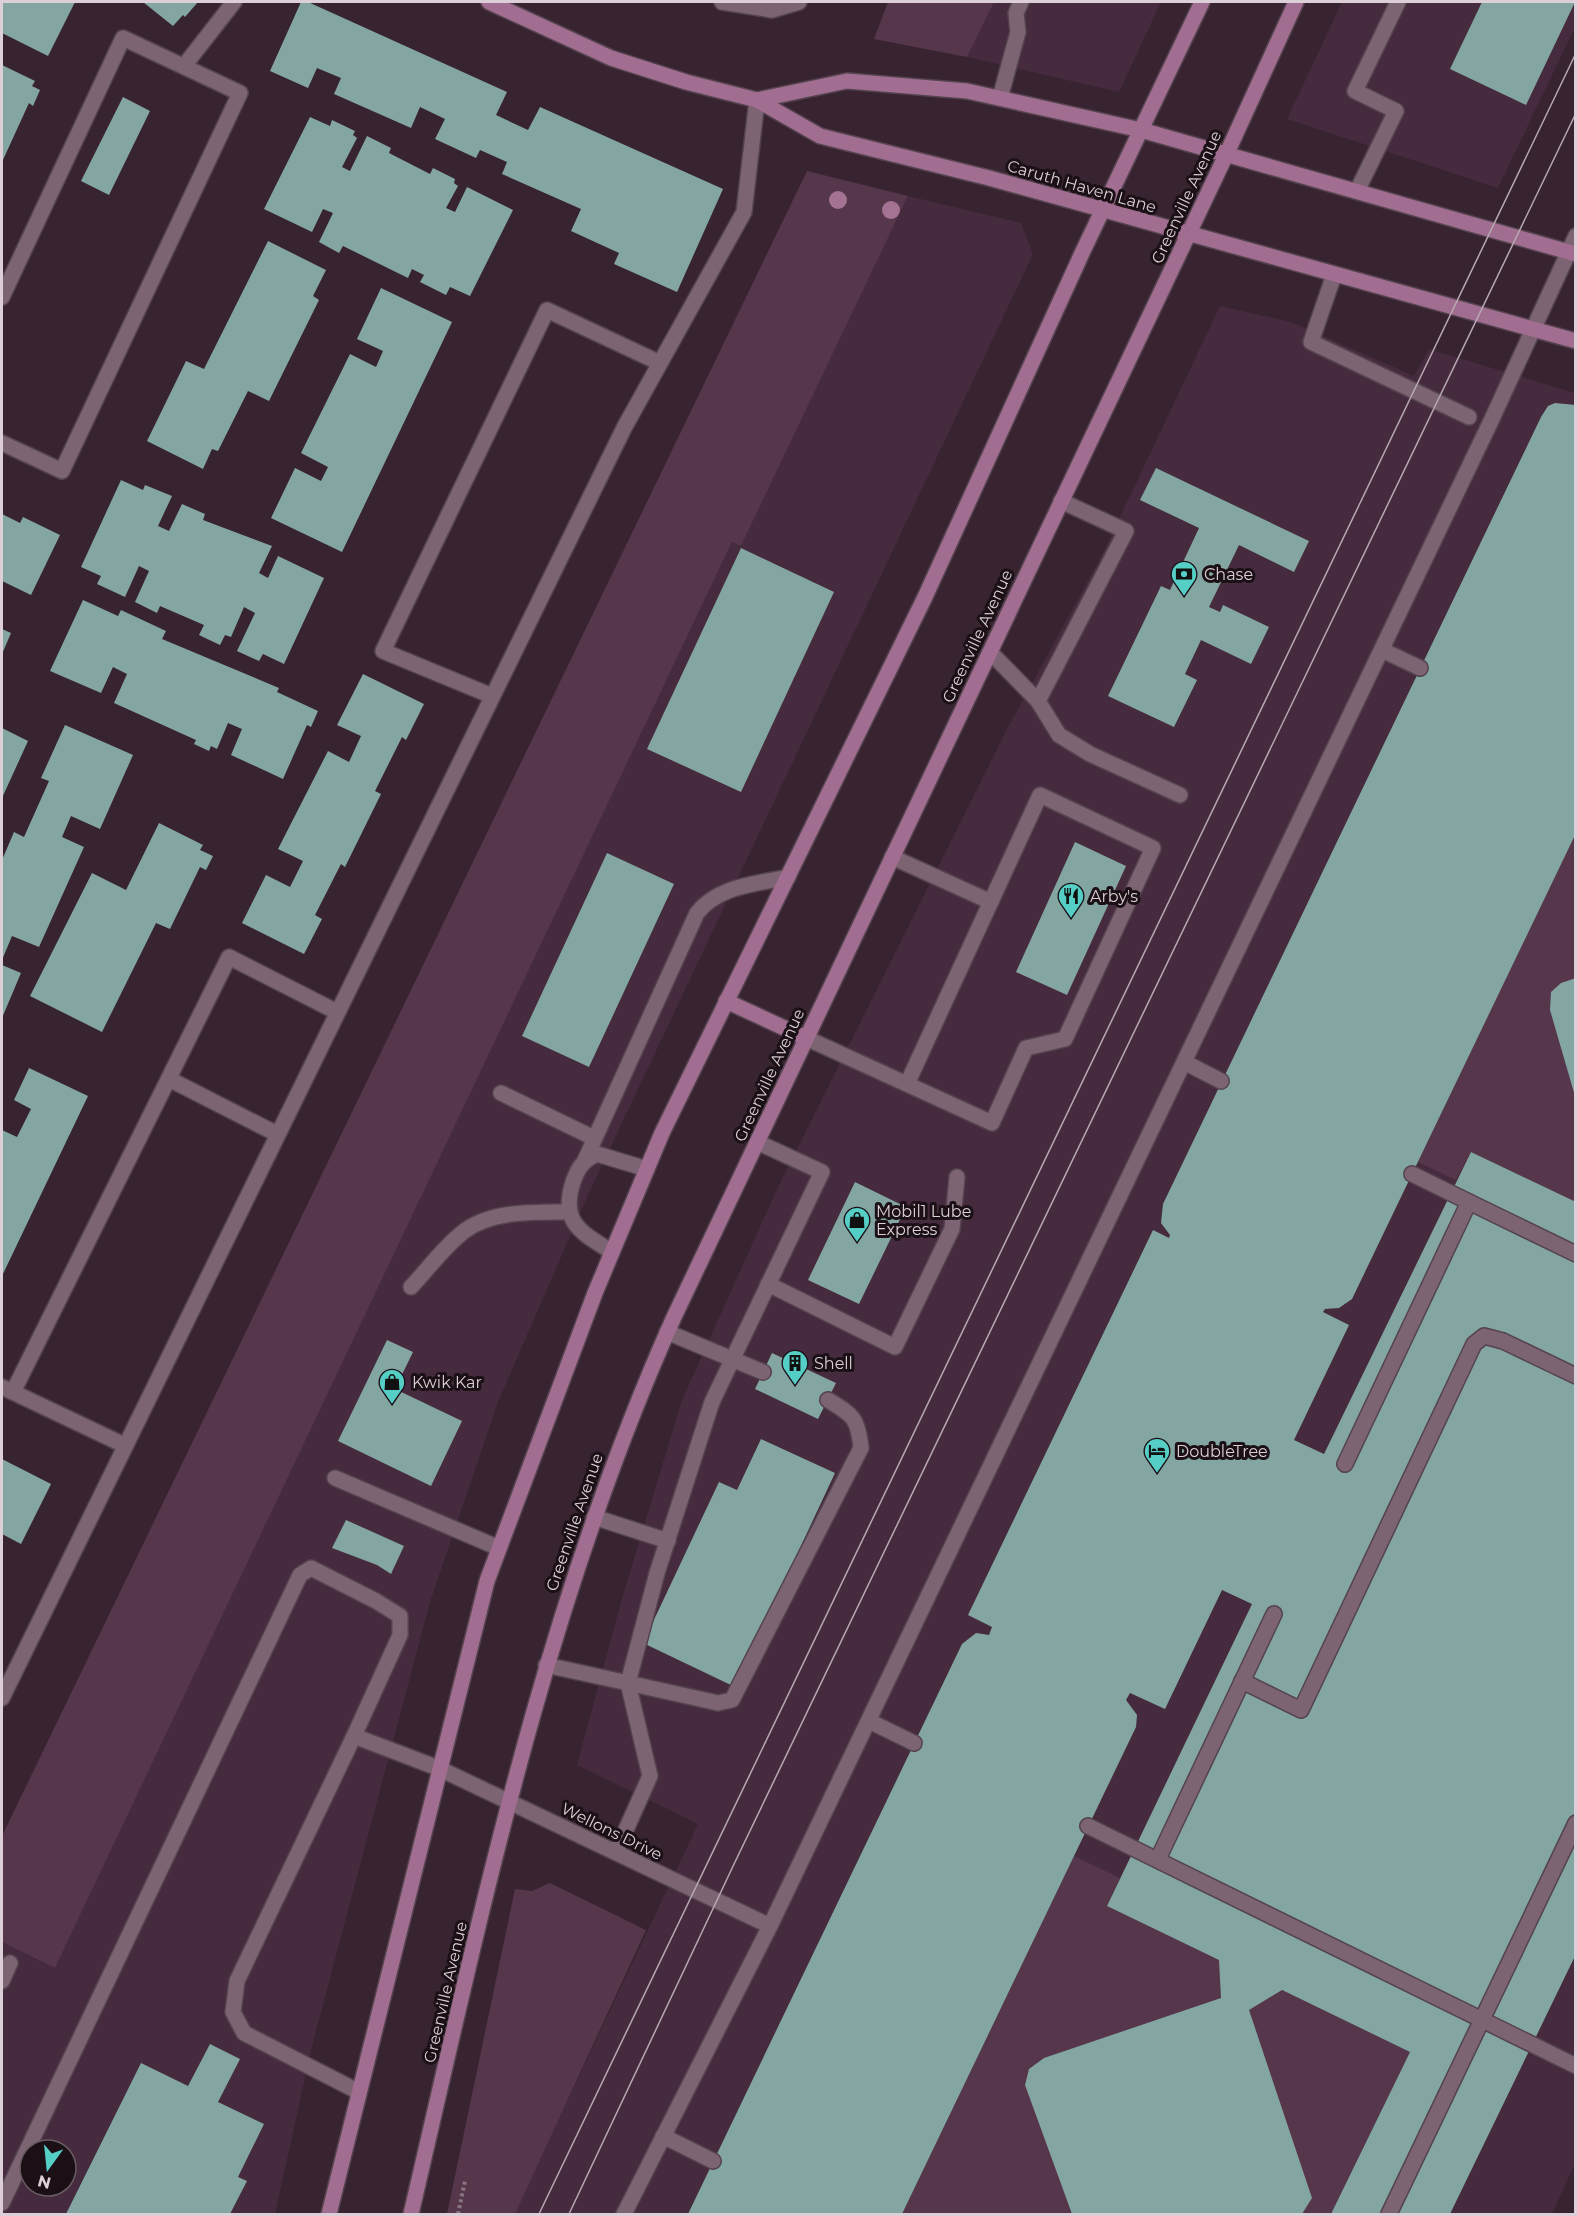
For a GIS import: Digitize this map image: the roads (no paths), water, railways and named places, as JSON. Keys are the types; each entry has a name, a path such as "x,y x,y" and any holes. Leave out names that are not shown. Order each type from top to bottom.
{"main road":[{"name":"Caruth Haven Lane","path":"489,2 610,58 686,82 757,100 820,136 1102,209 1187,236 1575,341"},
{"path":"329,2214 438,1768 487,1581 612,1252 646,1169 726,1001 926,597 1102,209 1202,2"},
{"name":"Greenville Avenue","path":"411,2214 508,1801 546,1665 594,1517 631,1417 667,1332 1227,153 1296,2"},
{"name":"Caruth Haven Lane","path":"757,100 847,81 967,91 1141,130 1227,153 1572,253"},
{"path":"726,1001 806,1038"}],"street":[{"path":"184,66 234,2"},
{"path":"722,2 772,10 799,2"},
{"path":"1000,98 1018,32 1016,13 1021,2"},
{"path":"1357,191 1396,111 1355,91 1398,2"},
{"path":"2,297 123,38 240,93 62,471 2,442"},
{"path":"2,1698 624,428 744,212 757,100"},
{"path":"624,2214 770,1926 1572,253 1575,236"},
{"path":"1334,275 1311,342 1469,417"},
{"path":"492,696 383,651 548,310 660,363"},
{"path":"1038,701 1126,531 1061,501"},
{"path":"1382,650 1420,668"},
{"path":"990,652 1038,701 1059,735 1090,754 1180,795"},
{"path":"806,1038 992,1123 1026,1048 1065,1039 1153,848 1040,795 907,1083"},
{"path":"892,857 991,902"},
{"path":"612,1252 581,1232 569,1212 568,1198 577,1171 585,1160 697,913 708,899 735,888 788,877"},
{"path":"124,1445 7,1389 169,1079 229,957 337,1012"},
{"path":"1184,1062 1221,1081"},
{"path":"169,1079 277,1134"},
{"path":"501,1093 594,1138"},
{"path":"616,1852 650,1776 628,1683 668,1541 712,1402 822,1172 757,1142"},
{"path":"585,1160 597,1154 646,1169"},
{"path":"1412,1174 1575,1254"},
{"path":"768,1284 895,1347 952,1229 957,1177"},
{"path":"1345,1464 1469,1202"},
{"path":"411,1287 462,1232 475,1225 516,1212 569,1212"},
{"path":"667,1332 763,1372"},
{"path":"1242,1681 1301,1710 1474,1344 1484,1336 1503,1341 1575,1376"},
{"path":"546,1665 718,1703 732,1700 861,1448 859,1425 850,1413 828,1400"},
{"path":"335,1478 499,1548"},
{"path":"594,1517 668,1541"},
{"path":"2,2203 300,1575 311,1569 376,1601 400,1617 400,1635 354,1737 237,1981 233,2012 244,2033 359,2092"},
{"path":"1158,1859 1274,1614"},
{"path":"869,1720 914,1743"},
{"name":"Wellons Drive","path":"354,1737 438,1768 770,1926"},
{"path":"1389,2214 1575,1823"},
{"path":"1088,1826 1575,2066"},
{"path":"2,1981 10,1963"},
{"path":"663,2136 713,2161"}],"tram line":[{"path":"539,2214 1576,53"},
{"path":"569,2214 735,1862 1576,113"}],"place":[{"name":"Chase","path":"1184,597"},
{"name":"Arby's","path":"1071,919"},
{"name":"Mobil1 Lube Express","path":"857,1243"},
{"name":"Shell","path":"795,1386"},
{"name":"Kwik Kar","path":"392,1405"},
{"name":"DoubleTree","path":"1157,1474"}]}
